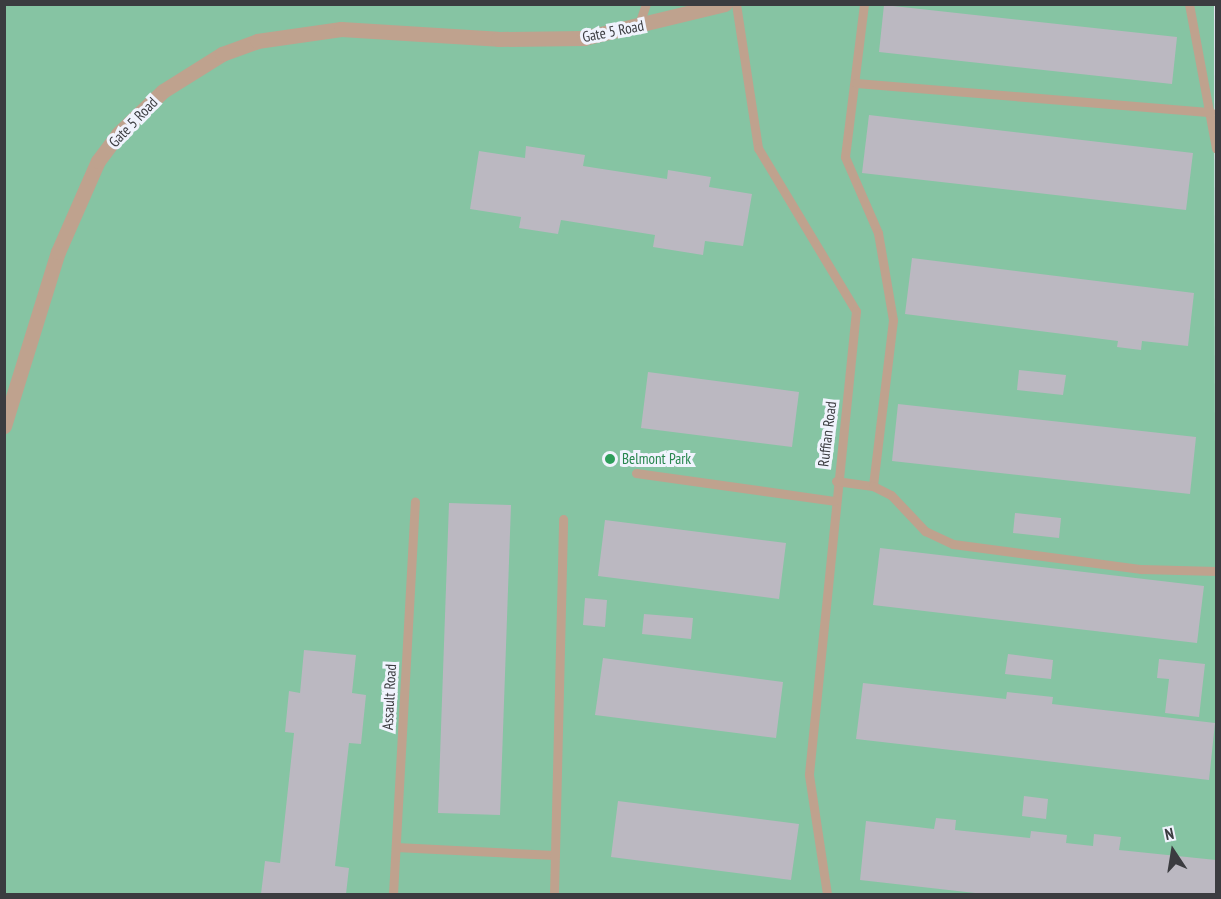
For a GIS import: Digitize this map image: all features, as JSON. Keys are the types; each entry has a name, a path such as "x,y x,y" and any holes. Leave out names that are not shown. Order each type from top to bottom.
{"street":[{"name":"Gate 5 Road","path":"4,426 58,252 82,192 118,134 163,91 222,54 294,34 369,31 498,39 584,38 639,27 725,4"}],"lane":[{"path":"639,27 646,4"},
{"name":"Ruffian Road","path":"736,4 758,148 856,311 836,481 809,775 827,894"},
{"path":"864,4 845,157 878,233 893,320 873,486"},
{"path":"1190,4 1216,148"},
{"path":"856,83 1211,112"},
{"path":"636,473 834,501"},
{"path":"836,481 873,486 891,495 925,531 953,544 1141,569 1216,571"},
{"name":"Assault Road","path":"393,894 415,502"},
{"path":"554,894 563,519"},
{"path":"396,847 555,855"}],"green space":[{"name":"Belmont Park","path":"5,5 1214,5 1216,894 5,894"}],"building":[{"path":"884,5 1177,37 1172,84 879,52"},
{"path":"869,115 1193,153 1186,210 862,173"},
{"path":"526,146 585,155 583,166 667,179 668,170 711,177 709,187 752,194 743,246 705,241 703,255 653,247 655,235 561,220 558,234 519,228 521,217 470,209 479,151 525,158"},
{"path":"912,258 1194,293 1188,346 1142,341 1141,350 1117,347 1118,341 905,314"},
{"path":"1019,370 1066,375 1063,395 1017,390"},
{"path":"648,372 799,392 792,447 641,428"},
{"path":"898,404 1196,437 1190,494 892,461"},
{"path":"449,503 511,505 500,815 438,813"},
{"path":"1015,513 1061,518 1059,538 1013,533"},
{"path":"605,520 786,543 779,599 598,576"},
{"path":"880,548 1204,586 1197,643 873,605"},
{"path":"585,598 607,600 605,627 583,625"},
{"path":"644,614 693,618 691,639 642,634"},
{"path":"304,650 356,655 352,693 366,695 361,744 349,743 335,866 349,868 346,894 261,894 265,861 280,863 294,733 285,732 289,691 300,693"},
{"path":"1008,654 1053,660 1051,679 1005,674"},
{"path":"603,658 783,682 776,738 595,715"},
{"path":"1159,659 1205,664 1199,717 1165,713 1169,679 1157,678"},
{"path":"863,683 1006,699 1007,692 1053,697 1052,704 1215,723 1209,780 856,739"},
{"path":"1024,796 1048,799 1046,819 1022,816"},
{"path":"618,801 799,824 791,880 611,857"},
{"path":"936,818 956,820 955,830 1030,838 1031,831 1067,835 1066,843 1093,846 1094,834 1121,837 1119,850 1216,860 1216,894 984,894 860,880 866,821 934,829"}],"place":[{"name":"Belmont Park","path":"610,459"}]}
